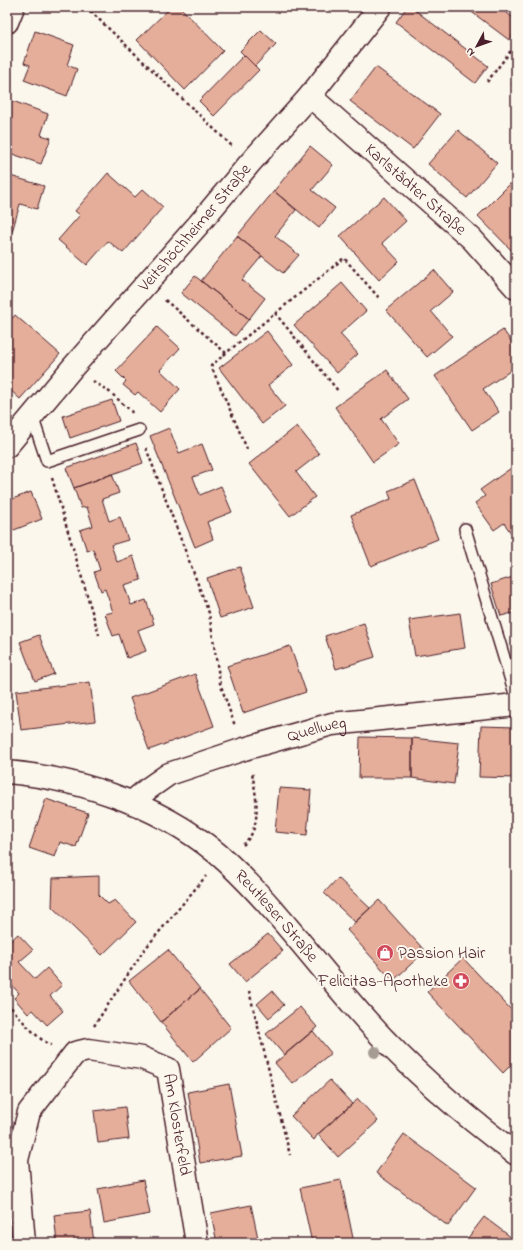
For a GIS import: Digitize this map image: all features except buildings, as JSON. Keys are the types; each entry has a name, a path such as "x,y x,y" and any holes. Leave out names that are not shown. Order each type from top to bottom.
{"street":[{"path":"7,22 13,7"},
{"name":"Veitshöchheimer Straße","path":"8,442 310,96 380,7"},
{"name":"Karlstädter Straße","path":"310,96 472,239 516,288"},
{"name":"Quellweg","path":"132,802 169,774 244,749 332,724 516,705"},
{"name":"Reutleser Straße","path":"7,772 53,779 132,802 164,818 208,846 225,861 286,925 366,1020 397,1053 456,1107 516,1154"},
{"name":"Am Klosterfeld","path":"76,1053 88,1050 142,1058 168,1069 197,1243"},
{"path":"24,1243 17,1160 29,1112 76,1053"}],"lane":[{"path":"32,416 47,461 139,430"},
{"path":"465,529 516,697"}],"path":[{"path":"86,7 250,163"},
{"path":"487,82 516,44"},
{"path":"247,449 211,366 344,258 380,299"},
{"path":"146,284 226,353"},
{"path":"275,313 339,392"},
{"path":"7,1003 46,1043 76,1053 144,950 251,834 256,818 252,770 220,683 209,613 139,430 131,411 111,393 73,367"},
{"path":"47,461 99,635"},
{"path":"249,991 290,1155"}],"place":[{"name":"Passion Hair","path":"385,953"},
{"name":"Felicitas-Apotheke","path":"461,981"}]}
